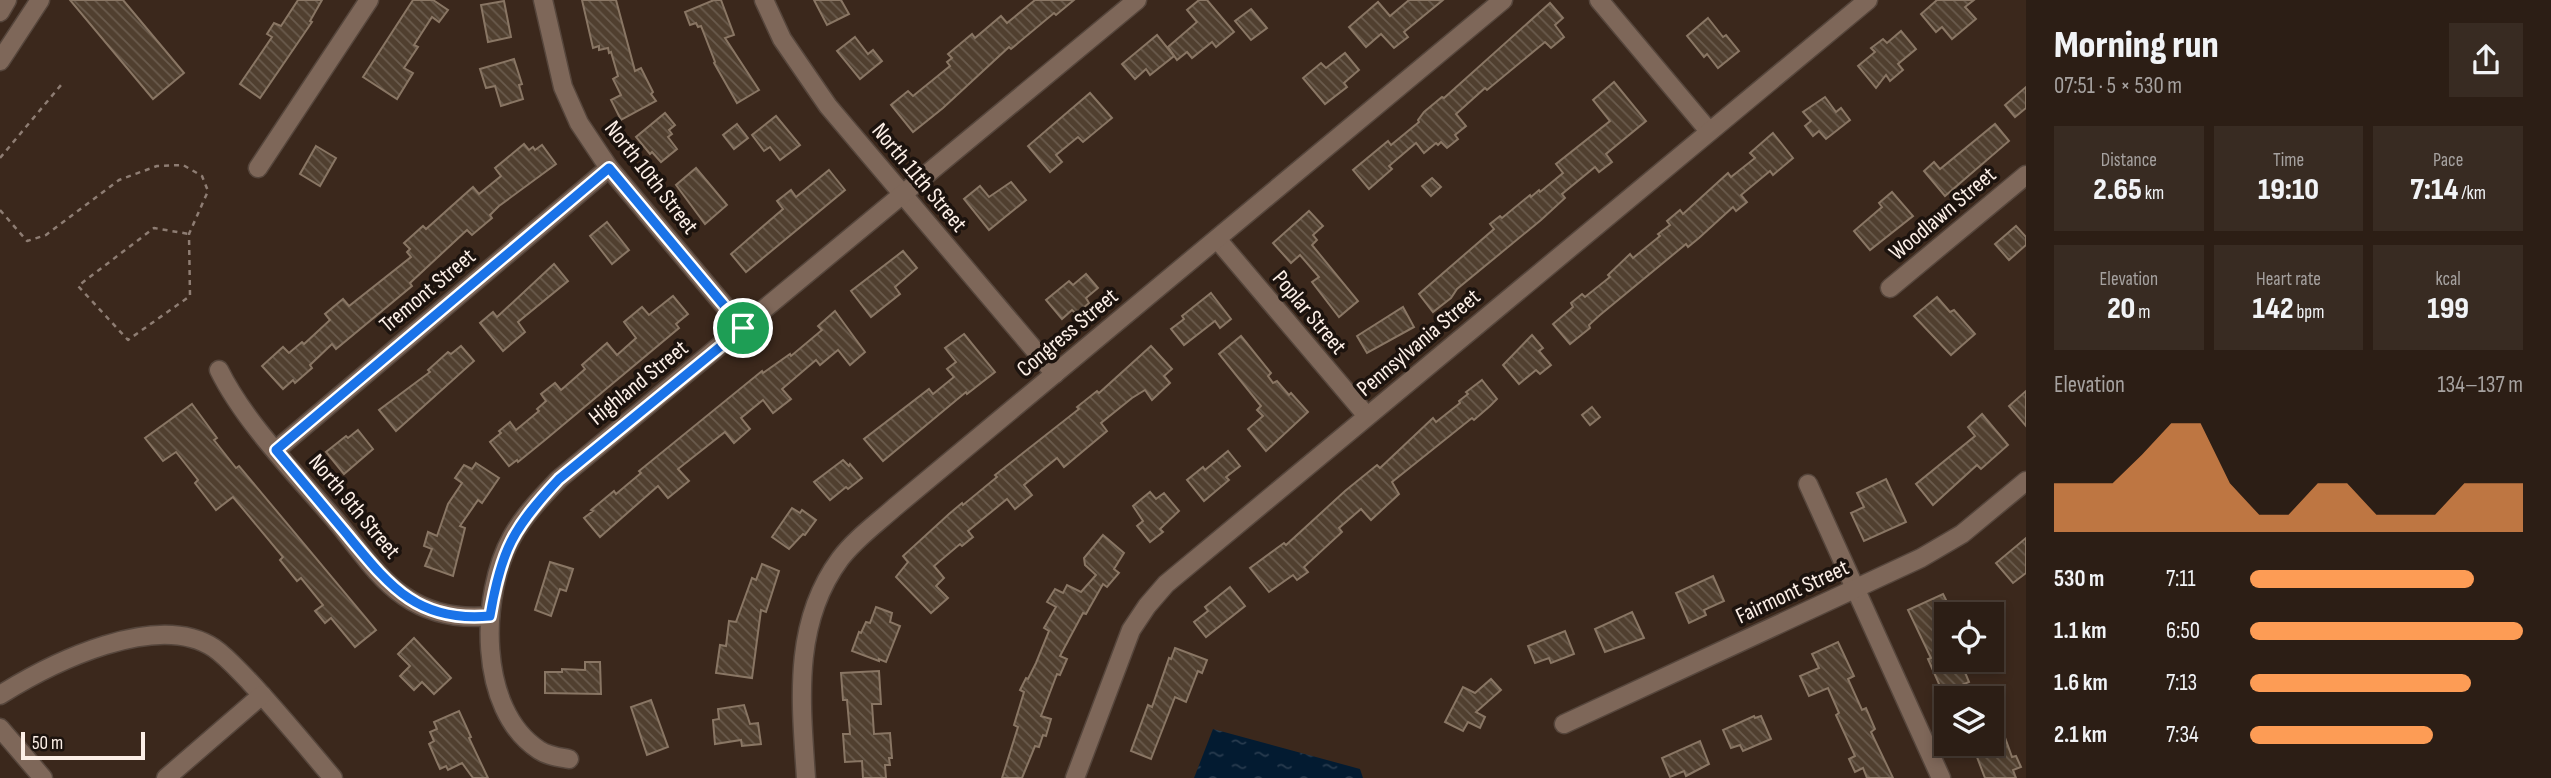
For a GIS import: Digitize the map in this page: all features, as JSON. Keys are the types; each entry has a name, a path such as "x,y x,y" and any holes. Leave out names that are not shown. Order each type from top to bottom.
{"street":[{"path":"0,12 7,0"},
{"path":"0,61 40,0"},
{"path":"258,168 369,0"},
{"name":"North 10th Street","path":"544,0 563,88 579,123 609,168 743,328"},
{"name":"North 11th Street","path":"764,0 782,39 808,80 1055,374"},
{"name":"Highland Street","path":"569,759 538,750 524,737 509,715 492,671 490,616 496,581 512,537 534,506 559,479 1136,0"},
{"name":"Congress Street","path":"806,778 801,676 804,646 813,608 825,581 857,540 1503,0"},
{"path":"1600,0 1709,131"},
{"name":"Pennsylvania Street","path":"1075,778 1131,630 1147,606 1182,570 1868,0"},
{"name":"Tremont Street","path":"276,450 609,168"},
{"name":"Woodlawn Street","path":"1890,288 2026,175"},
{"name":"Poplar Street","path":"1217,239 1367,416"},
{"name":"North 9th Street","path":"219,370 242,410 387,583 402,596 438,613 458,617 490,616"},
{"name":"Fairmont Street","path":"1564,724 1921,558 1962,534 2026,481"},
{"path":"1808,484 1941,778"},
{"path":"0,695 71,658 152,634 175,634 195,638 214,648 262,695 332,778"},
{"path":"166,778 262,695"},
{"path":"0,728 43,778"}],"path":[{"path":"0,158 61,85"},
{"path":"0,210 27,241 46,235 119,180 157,166 183,165 202,176 208,191 189,234 190,296 128,340 78,286 154,228 189,234"}],"water":[{"path":"1213,729 1360,769 1363,778 1194,778"}],"building":[{"path":"70,0 123,0 184,73 153,99"},
{"path":"298,0 322,0 310,21 312,22 260,98 240,84 272,37 267,34 274,23 281,26"},
{"path":"413,0 433,0 448,10 439,22 432,17 414,45 418,47 404,68 413,73 397,99 363,77"},
{"path":"582,0 616,0 635,71 641,68 656,101 621,120 611,100 621,95 613,79 618,76 611,52 609,53 608,48 599,50 599,46 593,48"},
{"path":"714,0 721,0 734,35 725,38 759,90 737,103 714,63 701,26 698,27 696,23 690,25 685,12"},
{"path":"814,0 841,0 849,14 827,25"},
{"path":"1035,0 1074,0 1011,49 1009,47 913,132 891,105 908,91 913,96 950,66 947,62 952,58 948,54 972,34 975,38 1001,16 1007,23"},
{"path":"1199,0 1207,0 1234,32 1216,47 1212,42 1192,58 1187,52 1177,60 1168,47 1197,22 1187,10"},
{"path":"1409,0 1443,0 1404,32 1408,37 1394,48 1381,34 1366,47 1349,27 1378,2 1390,16"},
{"path":"1937,0 1974,0 1965,7 1976,19 1952,39 1942,27 1936,32 1921,14"},
{"path":"504,1 511,37 488,42 481,5"},
{"path":"1550,3 1563,18 1555,25 1564,37 1551,48 1545,42 1456,114 1466,126 1455,135 1458,139 1447,148 1441,142 1438,145 1436,143 1424,153 1416,143 1389,166 1392,169 1369,189 1353,170 1388,141 1391,145 1419,122 1424,112 1444,98"},
{"path":"1251,9 1267,28 1251,40 1235,21"},
{"path":"1708,18 1739,51 1718,68 1707,54 1704,57 1687,36"},
{"path":"1901,31 1916,49 1898,64 1903,70 1890,81 1886,75 1876,88 1858,66 1875,52 1871,48 1883,39 1887,43"},
{"path":"1157,35 1174,56 1150,75 1146,69 1135,79 1122,64"},
{"path":"855,37 868,54 873,50 882,61 860,79 837,51"},
{"path":"1345,53 1359,70 1344,83 1347,87 1325,104 1303,78 1321,63 1326,68"},
{"path":"514,59 522,84 519,85 523,99 501,106 495,86 486,88 480,69"},
{"path":"1614,82 1646,121 1606,154 1612,162 1599,172 1595,167 1562,194 1565,198 1541,220 1433,312 1419,294 1494,229 1490,224 1500,216 1502,218 1530,195 1531,197 1539,190 1540,192 1563,173 1556,164 1610,121 1593,100"},
{"path":"2026,87 2026,108 2015,117 2005,105"},
{"path":"1090,93 1112,118 1083,142 1078,137 1056,155 1062,162 1050,172 1028,146"},
{"path":"1825,97 1836,112 1841,108 1850,120 1826,139 1819,131 1813,136 1805,126 1811,121 1803,112"},
{"path":"665,113 675,125 669,130 672,134 668,137 677,149 661,162 652,152 650,154 636,137"},
{"path":"776,116 800,145 780,160 770,147 764,151 752,135"},
{"path":"737,124 748,138 734,149 723,135"},
{"path":"1995,124 2009,141 1945,196 1924,171 1934,162 1940,169"},
{"path":"1773,133 1793,158 1773,175 1770,171 1741,195 1747,202 1736,211 1733,207 1688,247 1686,244 1600,315 1589,325 1590,328 1570,344 1553,324 1573,307 1571,303 1582,294 1585,297 1610,277 1608,275 1630,254 1633,258 1660,236 1658,234 1670,225 1667,221 1680,210 1683,214 1728,173 1731,177 1755,158 1750,153"},
{"path":"524,144 529,150 533,147 535,150 542,145 556,164 499,206 490,215 492,218 472,235 467,230 410,283 412,286 336,349 332,344 310,365 312,368 295,383 293,380 283,389 262,366 283,347 289,353 302,342 304,344 330,320 325,314 343,299 349,306 411,257 407,252 410,249 404,243 423,226 426,229 473,187 479,194 501,176 495,168"},
{"path":"316,146 336,158 320,186 300,174"},
{"path":"696,168 727,205 705,224 676,185"},
{"path":"829,170 845,190 746,272 731,254 783,209 777,201 791,190 796,197"},
{"path":"1432,178 1441,187 1431,196 1422,186"},
{"path":"1011,182 1026,200 989,230 964,199 980,186 989,197"},
{"path":"1892,192 1913,216 1870,250 1854,231 1882,207 1879,203"},
{"path":"1309,211 1323,226 1313,235 1317,240 1312,245 1358,301 1339,317 1312,282 1319,277 1300,255 1291,263 1273,243"},
{"path":"607,222 629,250 612,264 590,236"},
{"path":"2016,226 2026,237 2026,245 2009,260 1995,244"},
{"path":"903,251 917,268 895,287 900,294 871,317 851,291"},
{"path":"554,264 568,281 518,322 525,332 503,351 480,323 493,312 497,317"},
{"path":"1086,274 1098,288 1086,298 1089,303 1076,314 1072,310 1062,319 1046,300 1069,281 1073,285"},
{"path":"1211,293 1231,319 1220,328 1215,321 1184,345 1171,329 1184,319 1182,316"},
{"path":"673,296 688,314 676,324 679,328 518,462 517,460 509,466 490,442 501,433 499,431 510,422 516,430 539,411 537,409 546,401 541,394 555,383 561,390 585,369 582,365 607,343 617,355 636,338 624,322 642,307 649,315"},
{"path":"1937,297 1950,312 1954,310 1975,334 1951,355 1914,316"},
{"path":"1403,307 1414,327 1367,353 1357,336"},
{"path":"835,311 865,352 850,365 838,350 820,365 816,360 782,389 791,399 773,413 763,400 741,418 750,429 734,443 725,432 678,469 689,481 668,498 658,486 600,537 584,518 593,511 591,510 614,491 616,494 641,473 639,471 762,371 763,373 790,354 791,356 822,330 818,326"},
{"path":"964,334 995,372 967,394 966,392 883,461 864,439 929,389 933,394 954,377 947,369 956,362 945,348"},
{"path":"1532,335 1543,348 1539,351 1551,365 1540,374 1536,370 1519,384 1503,365"},
{"path":"1241,336 1271,373 1268,376 1273,383 1277,381 1308,412 1266,451 1248,429 1263,416 1257,410 1261,406 1219,354"},
{"path":"461,346 474,361 396,431 379,410 430,372 428,370 448,352 451,354"},
{"path":"1151,346 1172,369 1164,376 1170,383 1152,400 1145,390 1132,398 1101,423 1107,431 1064,467 1057,458 1024,485 1032,495 1015,509 1007,499 968,531 973,537 962,546 960,544 934,566 944,578 936,586 948,598 931,613 896,577 908,562 903,556 962,503 963,505 997,477 995,475 1079,409 1077,407 1097,391 1099,393"},
{"path":"1482,380 1497,399 1490,406 1392,482 1399,494 1371,520 1361,509 1339,528 1342,532 1304,567 1308,572 1297,580 1293,575 1269,592 1250,568 1284,543 1286,545 1345,491 1377,465 1380,468 1433,418 1436,422 1460,403 1468,394 1466,392"},
{"path":"2026,391 2026,426 2009,406"},
{"path":"192,404 217,438 214,440 236,468 239,466 376,630 355,647 331,618 325,623 315,611 323,605 301,578 297,581 280,560 283,557 233,497 216,510 195,483 198,480 176,452 163,461 145,438"},
{"path":"1592,407 1600,417 1590,425 1582,415"},
{"path":"1982,414 2008,445 1981,469 1977,465 1933,505 1916,484 1975,436 1968,427"},
{"path":"358,430 373,449 344,474 326,452"},
{"path":"1228,451 1240,466 1226,477 1229,480 1204,501 1187,480 1203,467 1205,470"},
{"path":"843,460 862,478 830,500 814,482"},
{"path":"476,463 499,478 482,503 478,500 460,526 465,528 453,576 425,566 432,549 424,546 428,532 437,536 448,504 462,483 455,478 464,465 472,469"},
{"path":"1886,479 1906,522 1864,541 1851,513 1864,507 1857,493"},
{"path":"1150,492 1156,499 1164,493 1179,511 1160,529 1163,532 1150,542 1137,526 1143,521 1133,506"},
{"path":"792,508 800,513 802,510 816,520 805,535 789,549 772,537"},
{"path":"1103,535 1124,553 1114,569 1119,573 1107,587 1103,584 1086,614 1083,613 1060,656 1067,659 1060,675 1057,674 1041,716 1051,719 1046,736 1043,735 1039,747 1035,746 1022,778 1002,778 1018,727 1014,725 1024,692 1020,690 1036,663 1049,631 1044,628 1056,607 1047,602 1055,589 1063,593 1067,585 1081,592 1096,575 1085,565 1084,558"},
{"path":"2026,538 2026,573 2013,583 1996,563"},
{"path":"550,562 573,569 566,591 560,589 551,616 535,610"},
{"path":"762,564 779,571 766,612 761,610 752,678 716,673 720,645 726,646 729,621 736,622 752,578 756,580"},
{"path":"1713,576 1724,601 1704,610 1706,615 1689,623 1676,593"},
{"path":"1230,587 1245,606 1206,637 1194,622 1208,611 1205,607"},
{"path":"1943,594 1947,602 1934,602 1934,672 1965,672 1969,682 1960,686 1940,686 1928,659 1931,658 1908,610"},
{"path":"876,607 892,613 890,622 900,626 886,662 852,651 859,632 861,633 866,622 870,623"},
{"path":"1632,612 1644,638 1605,652 1595,629"},
{"path":"1565,631 1574,654 1551,663 1549,658 1535,663 1528,646"},
{"path":"414,638 451,678 434,694 422,682 414,690 400,676 410,666 398,654"},
{"path":"1838,642 1854,676 1848,679 1862,710 1866,708 1875,729 1871,732 1893,778 1867,778 1863,768 1855,772 1849,759 1855,756 1836,715 1839,713 1828,688 1809,696 1800,676 1819,668 1812,654"},
{"path":"1175,648 1207,660 1202,673 1198,671 1186,702 1175,697 1151,759 1131,751 1148,705 1152,707"},
{"path":"585,662 600,662 601,694 545,693 545,672 562,672 562,669 585,670"},
{"path":"879,671 881,704 872,704 874,734 890,733 892,758 889,758 890,765 885,765 886,778 863,778 862,761 845,762 843,734 850,734 841,673"},
{"path":"1491,679 1501,690 1476,712 1485,717 1480,728 1468,722 1463,731 1445,722 1463,687 1475,693"},
{"path":"651,700 668,747 647,755 631,707"},
{"path":"744,705 750,724 758,723 761,744 742,746 741,740 715,744 713,720 719,719 718,709"},
{"path":"459,711 488,778 473,778 462,763 448,770 446,766 440,769 429,744 434,741 430,732 437,729 434,722"},
{"path":"1754,716 1761,716 1771,739 1743,751 1740,745 1731,748 1723,730"},
{"path":"2004,735 2012,757 2016,756 2021,767 2013,770 2016,778 1985,778 1977,756 2004,756"},
{"path":"1700,741 1709,764 1686,776 1684,771 1670,777 1662,758"}],"route":[{"path":"609,168 743,328 559,479 534,506 512,537 505,553 496,581 490,616 458,617 438,613 402,596 387,583 276,450 609,168"}]}
